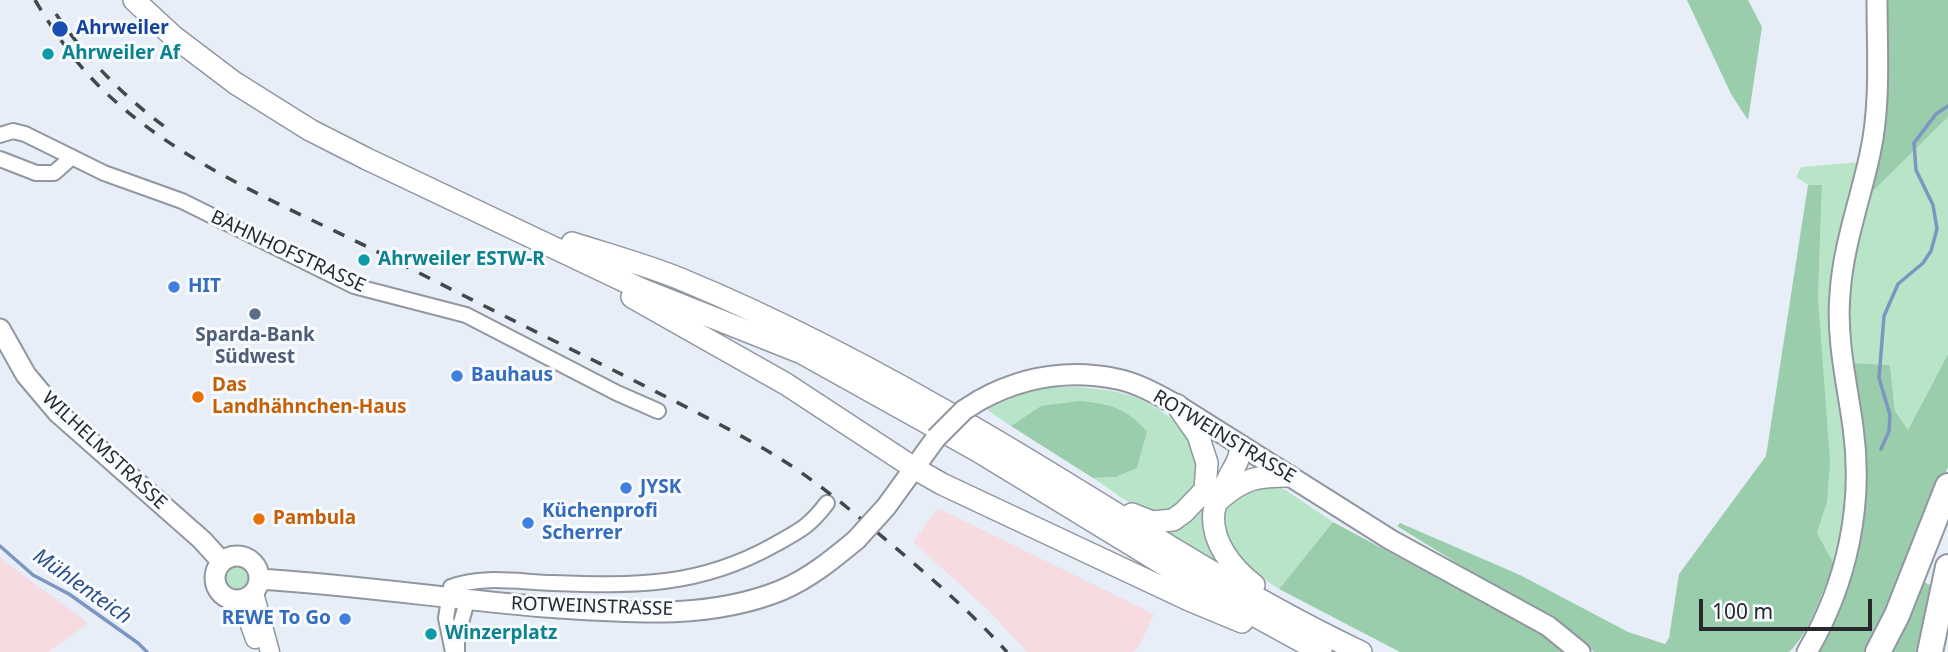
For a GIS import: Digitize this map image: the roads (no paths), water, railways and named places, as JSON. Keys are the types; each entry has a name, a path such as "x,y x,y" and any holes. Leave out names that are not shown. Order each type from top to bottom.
{"highway":[{"path":"1878,652 1898,615 1948,486"},
{"path":"1930,652 1948,567"}],"main road":[{"path":"134,0 173,36 235,83 281,112 367,159 641,289 802,353 978,451 1186,578 1320,652"},
{"path":"1807,652 1836,592 1855,509 1856,447 1841,343 1839,296 1843,259 1873,140 1877,0"},
{"path":"487,215 786,384 942,484 1189,600 1320,652"},
{"path":"487,215 680,279 752,310 900,385 1301,621 1361,652"},
{"name":"WILHELMSTRASSE","path":"0,329 26,375 58,413 202,540 222,562"},
{"name":"ROTWEINSTRASSE","path":"250,591 396,591 458,600 622,612 703,609 742,602 782,590 820,570 856,540 886,507 949,422 980,400 1028,379 1090,375 1118,379 1142,387 1177,405 1391,540 1548,626 1580,652"},
{"path":"1177,405 1198,435 1207,463 1215,529 1227,559 1245,578 1301,621"},
{"path":"1212,495 1240,460 1241,446"},
{"path":"1081,493 1152,522 1173,520 1212,495 1247,480 1266,476 1289,476"},
{"path":"243,557 255,565 250,591 223,595 218,589 215,575 222,562 229,558 243,557"}],"street":[{"name":"BAHNHOFSTRASSE","path":"0,135 13,131 25,134 104,173 182,201 354,286 466,315 617,393 658,411"},
{"path":"0,159 36,173 54,173 72,157"},
{"name":"ROTWEINSTRASSE","path":"458,600 451,587 472,581 652,584 687,579 743,562 807,527 827,503"},
{"path":"250,591 251,625 259,652"},
{"path":"250,591 270,652"},
{"path":"455,652 458,600"}],"waterway":[{"path":"1881,449 1889,431 1890,415 1879,378 1884,316 1898,284 1923,263 1931,251 1937,229 1933,205 1916,170 1914,143 1936,114 1948,106"},
{"name":"Mühlenteich","path":"0,546 33,575 69,594 147,652"}],"railway":[{"path":"35,0 66,47 93,80 134,117 166,141 237,183 671,399 766,450 813,481 871,527 948,594 1007,652"},
{"path":"56,14 106,75 165,127"}],"place":[{"name":"Ahrweiler","path":"60,29"},
{"name":"Ahrweiler Af","path":"48,54"},
{"name":"Ahrweiler ESTW-R","path":"364,260"},
{"name":"HIT","path":"174,287"},
{"name":"Sparda-Bank Südwest","path":"255,314"},
{"name":"Bauhaus","path":"457,376"},
{"name":"Das Landhähnchen-Haus","path":"198,397"},
{"name":"JYSK","path":"626,488"},
{"name":"Pambula","path":"259,519"},
{"name":"Küchenprofi Scherrer","path":"528,523"},
{"name":"REWE To Go","path":"345,619"},
{"name":"Winzerplatz","path":"431,634"}]}
